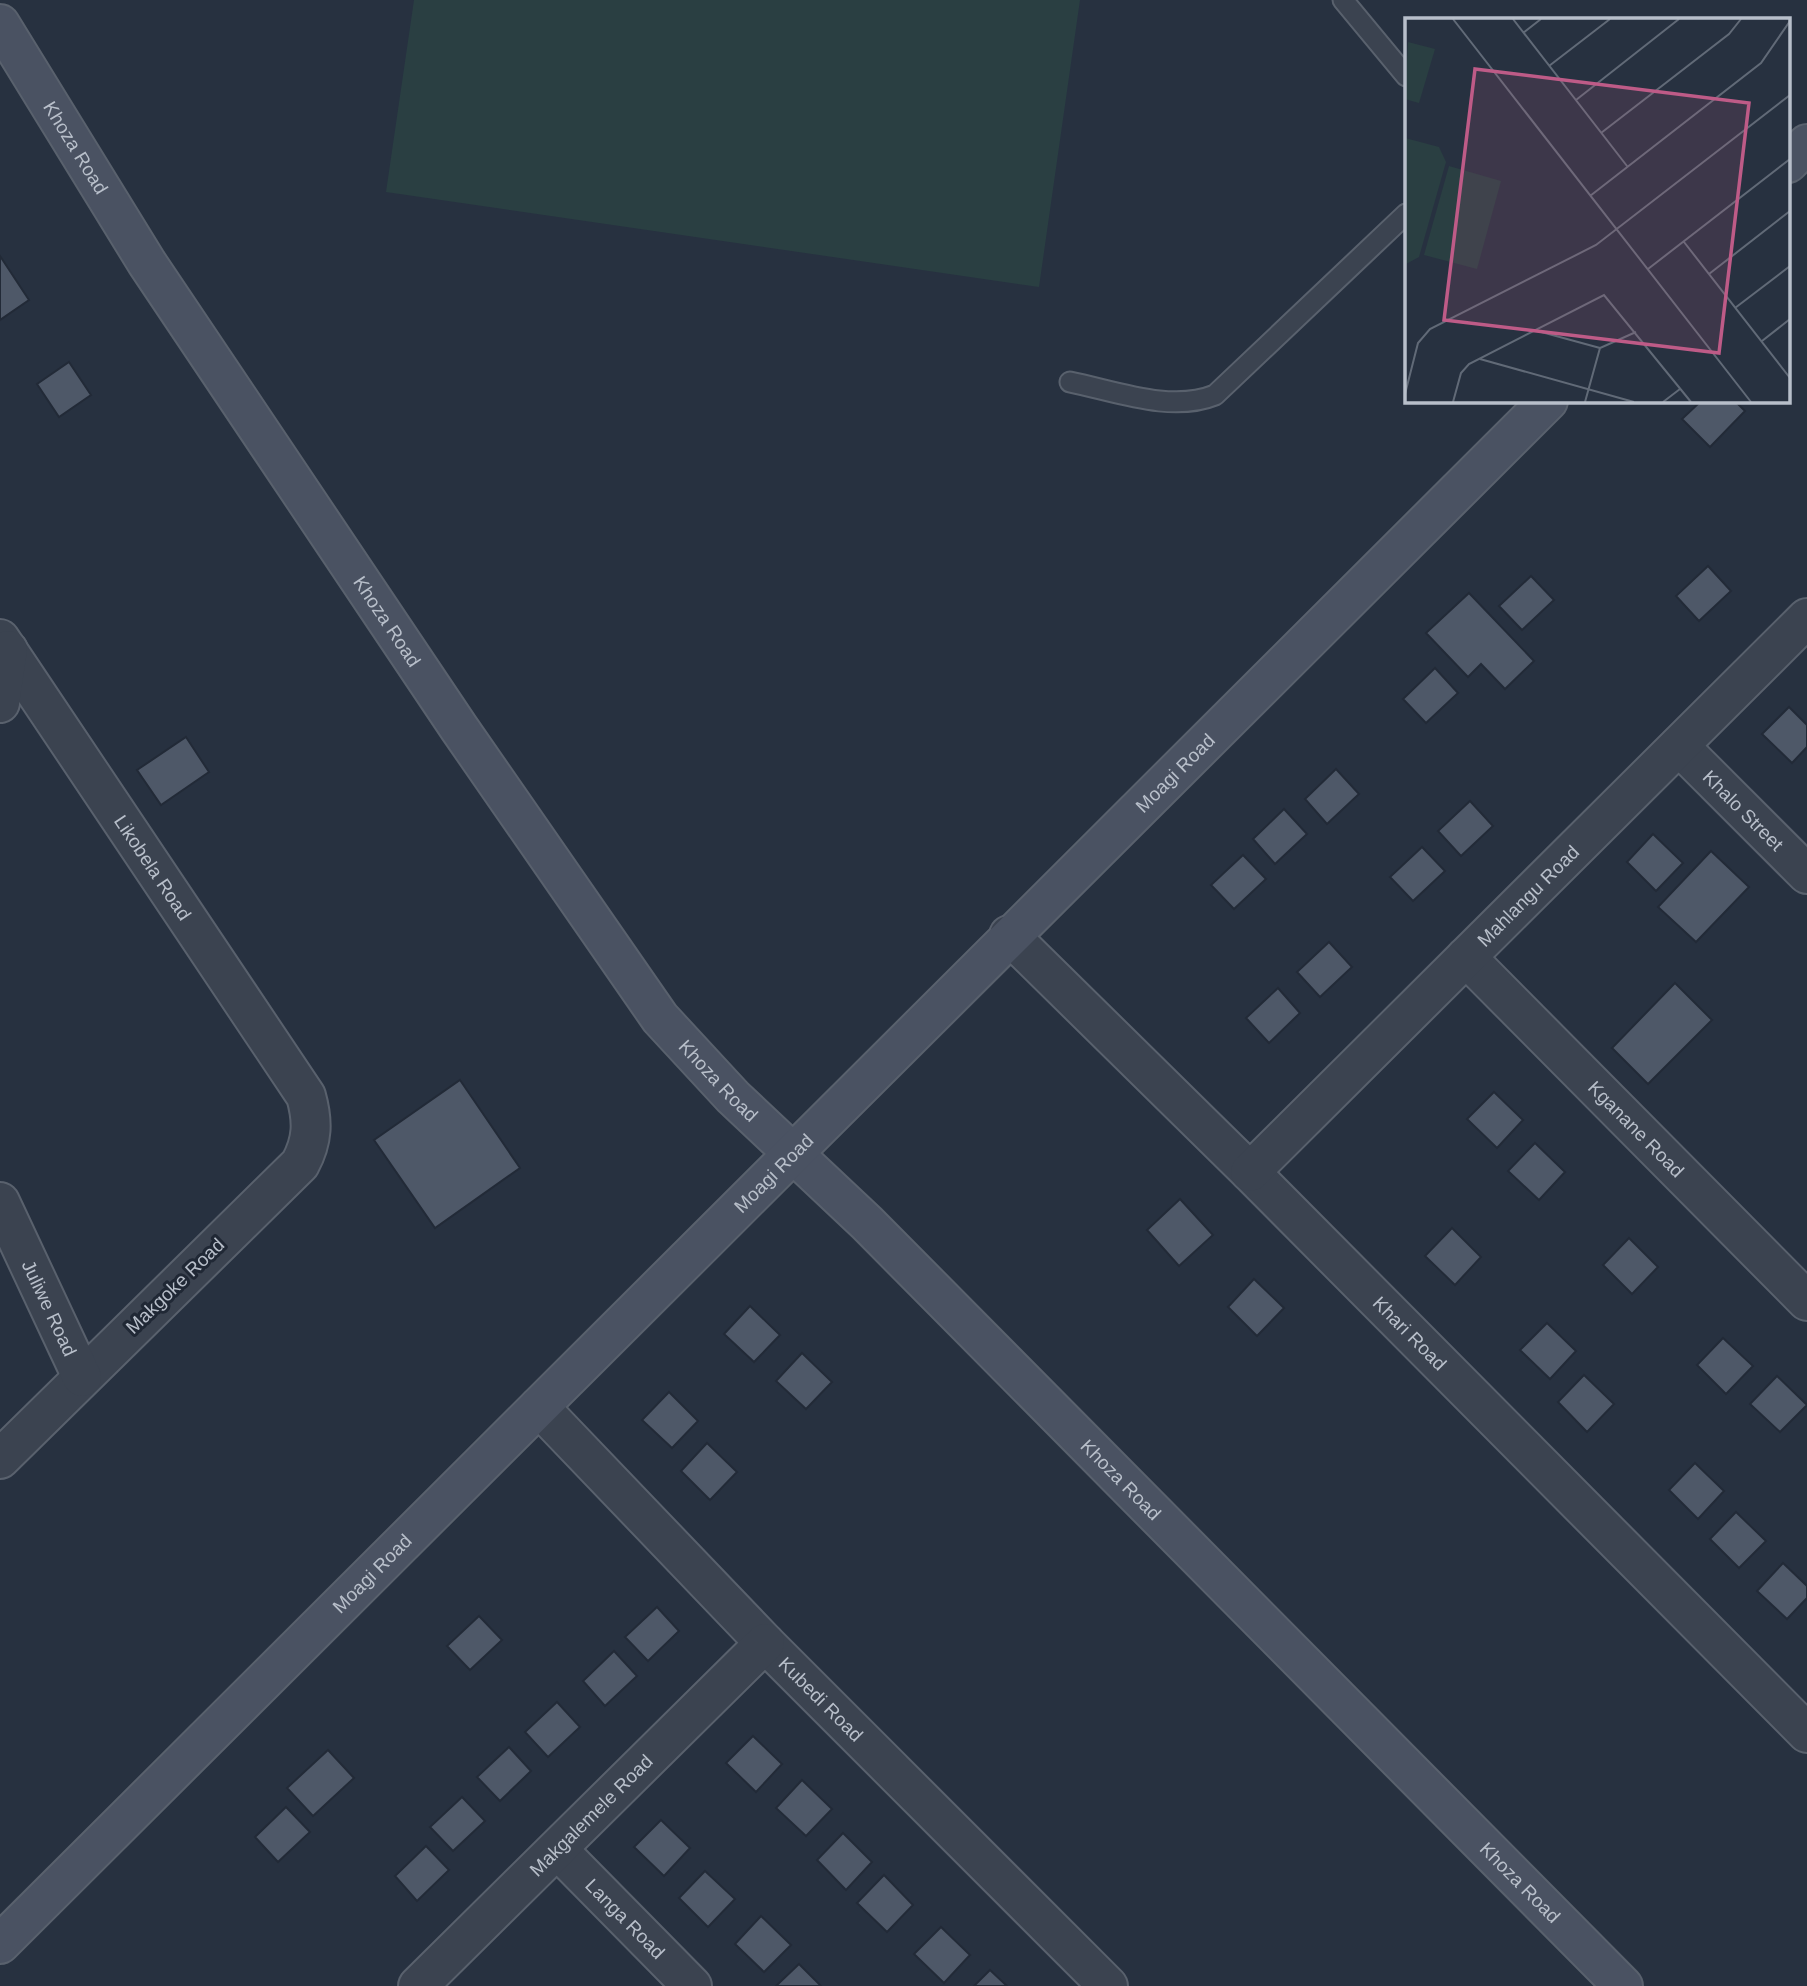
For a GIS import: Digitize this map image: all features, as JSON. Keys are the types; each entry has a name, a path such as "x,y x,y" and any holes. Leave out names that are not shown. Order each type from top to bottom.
{"street":[{"name":"Khoza Road","path":"0,24 147,263 459,728 660,1018 733,1097 793,1152 1623,1986"},
{"path":"1790,161 1807,144"},
{"name":"Moagi Road","path":"0,1944 1009,935 1547,402"},
{"name":"Mahlangu Road","path":"1250,1172 1807,618"},
{"path":"0,703 4,645"},
{"name":"Likobela Road","path":"4,645 306,1096"},
{"name":"Khalo Street","path":"1679,746 1807,874"},
{"name":"Khari Road","path":"1009,935 1250,1172 1807,1734"},
{"name":"Kganane Road","path":"1466,957 1807,1301"},
{"name":"Makgoke Road","path":"0,1459 300,1164 311,1135 311,1116 306,1096"},
{"name":"Juliwe Road","path":"0,1202 82,1377"},
{"name":"Kubedi Road","path":"538,1407 765,1643 1108,1986"},
{"name":"Makgalemele Road","path":"418,1986 765,1643"},
{"name":"Langa Road","path":"558,1850 692,1986"}],"lane":[{"path":"1343,0 1405,75"},
{"path":"1070,382 1172,402 1200,401 1215,395 1405,215"}],"green space":[{"path":"414,0 1080,0 1039,287 386,192"}],"building":[{"path":"0,256 29,300 0,320"},
{"path":"69,362 91,395 59,417 37,384"},
{"path":"1700,402 1736,402 1745,411 1710,447 1682,419"},
{"path":"1708,566 1731,591 1699,621 1676,596"},
{"path":"1531,576 1554,600 1522,630 1499,606"},
{"path":"1469,593 1534,661 1505,689 1481,664 1468,677 1426,633"},
{"path":"1435,668 1458,693 1426,723 1403,699"},
{"path":"1789,707 1807,725 1807,747 1792,763 1762,734"},
{"path":"186,737 209,772 161,805 137,770"},
{"path":"1336,769 1359,794 1327,824 1305,799"},
{"path":"1470,801 1493,826 1461,856 1438,831"},
{"path":"1284,809 1307,834 1275,864 1253,839"},
{"path":"1653,834 1683,863 1656,891 1627,862"},
{"path":"1422,847 1445,871 1413,901 1390,877"},
{"path":"1711,851 1749,887 1696,942 1658,907"},
{"path":"1243,855 1266,879 1234,909 1211,885"},
{"path":"1329,942 1352,967 1320,997 1297,972"},
{"path":"1675,983 1712,1020 1648,1084 1612,1048"},
{"path":"1278,988 1300,1013 1269,1043 1246,1018"},
{"path":"460,1080 520,1168 435,1228 374,1140"},
{"path":"1494,1092 1523,1120 1497,1148 1467,1119"},
{"path":"1535,1143 1565,1172 1539,1200 1508,1171"},
{"path":"1180,1199 1213,1235 1179,1266 1147,1230"},
{"path":"1452,1228 1481,1257 1455,1285 1425,1256"},
{"path":"1629,1238 1658,1267 1632,1294 1603,1265"},
{"path":"1254,1279 1284,1308 1257,1336 1228,1307"},
{"path":"750,1306 780,1335 754,1362 724,1334"},
{"path":"1547,1323 1576,1351 1550,1379 1520,1350"},
{"path":"1723,1338 1753,1366 1726,1394 1697,1365"},
{"path":"802,1353 832,1382 806,1409 776,1381"},
{"path":"1584,1375 1614,1404 1587,1432 1558,1402"},
{"path":"1777,1376 1807,1405 1780,1432 1750,1404"},
{"path":"669,1392 698,1421 672,1448 642,1420"},
{"path":"707,1443 737,1472 710,1500 681,1471"},
{"path":"1695,1463 1724,1491 1698,1519 1669,1490"},
{"path":"1736,1512 1766,1541 1739,1568 1710,1539"},
{"path":"1783,1563 1807,1586 1807,1598 1787,1619 1757,1591"},
{"path":"657,1607 679,1631 648,1661 625,1637"},
{"path":"479,1616 502,1640 470,1670 447,1646"},
{"path":"614,1651 637,1676 605,1706 583,1681"},
{"path":"557,1702 580,1727 548,1757 525,1732"},
{"path":"753,1736 782,1764 756,1792 726,1763"},
{"path":"509,1747 531,1771 500,1801 477,1777"},
{"path":"328,1750 354,1778 313,1816 287,1788"},
{"path":"802,1780 832,1809 806,1836 776,1808"},
{"path":"462,1797 485,1821 453,1851 430,1827"},
{"path":"286,1807 310,1832 278,1862 255,1837"},
{"path":"661,1820 690,1848 664,1876 634,1847"},
{"path":"843,1833 872,1862 846,1890 817,1860"},
{"path":"426,1846 449,1870 417,1901 395,1876"},
{"path":"705,1871 735,1899 708,1927 679,1898"},
{"path":"884,1875 913,1905 887,1932 857,1903"},
{"path":"761,1916 791,1945 764,1972 735,1944"},
{"path":"941,1927 970,1955 944,1983 914,1954"},
{"path":"799,1964 821,1986 776,1986"},
{"path":"990,1970 1007,1986 974,1986"}]}
